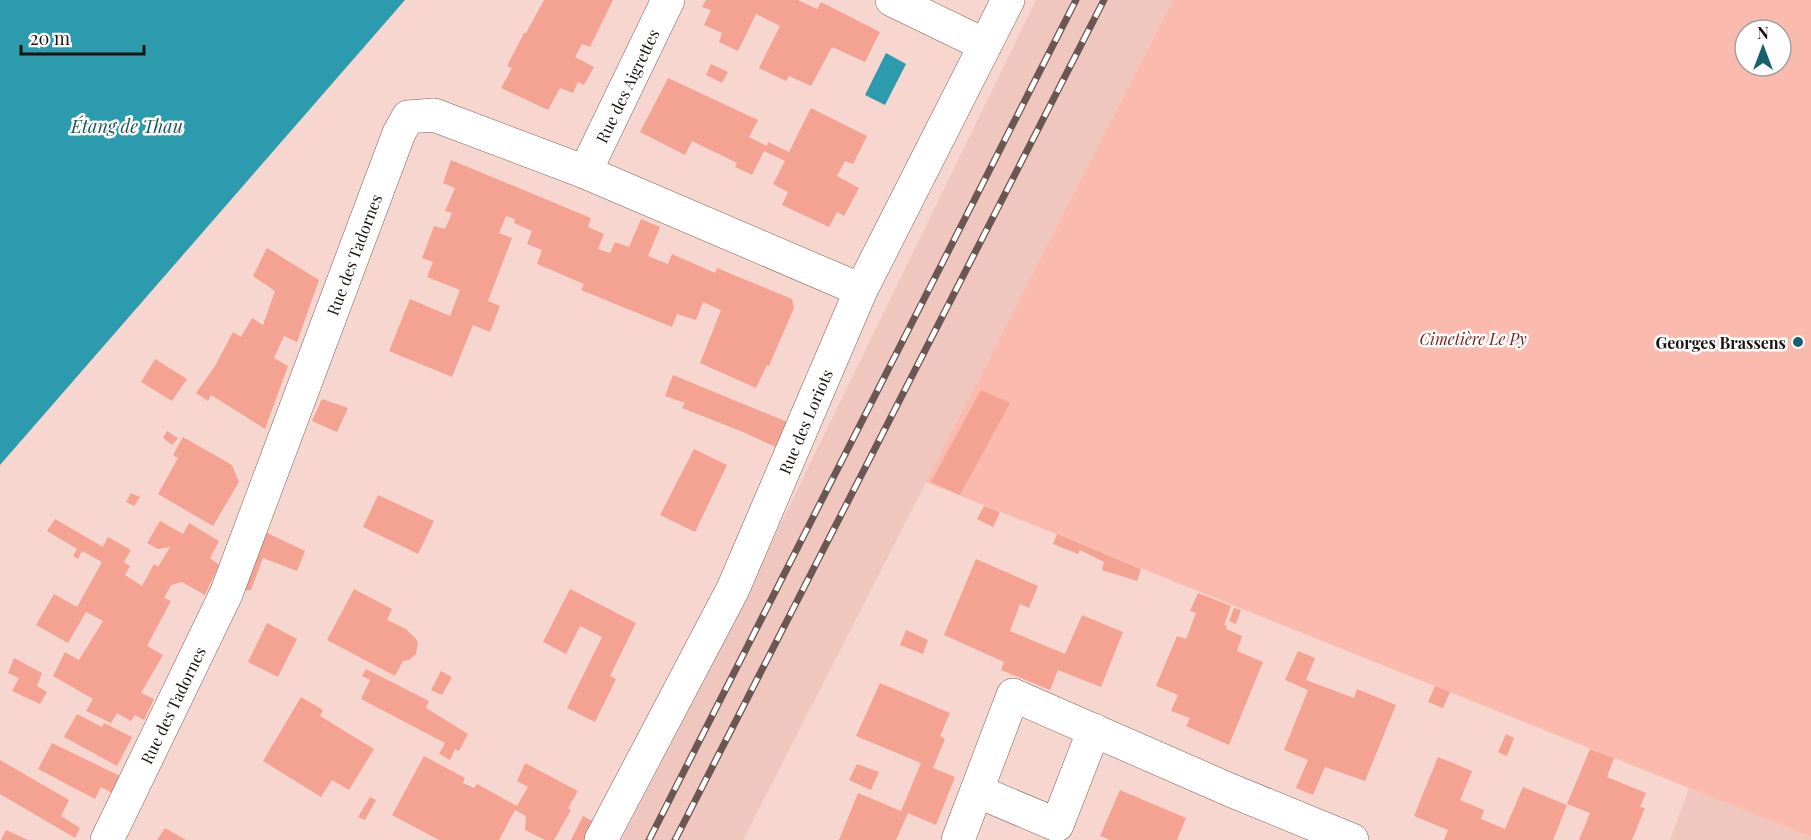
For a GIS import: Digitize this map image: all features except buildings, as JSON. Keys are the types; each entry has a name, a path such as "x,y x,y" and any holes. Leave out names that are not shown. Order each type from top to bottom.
{"street":[{"name":"Rue des Aigrettes","path":"585,172 668,0"},
{"path":"892,0 985,45"},
{"name":"Rue des Loriots","path":"602,840 733,589 861,290 1008,0"},
{"name":"Rue des Tadornes","path":"106,840 225,594 399,133 408,117 434,115 585,172 861,290"},
{"path":"958,840 1013,695 1230,790 1352,840"},
{"path":"977,791 1057,825 1094,730"}],"shaded area":[{"path":"1036,0 1173,0 743,840 621,840 707,675"},
{"path":"1689,788 1811,837 1811,840 1670,840"}],"green space":[{"name":"Cimetière Le Py","path":"1173,0 1811,0 1811,837 926,482"}],"water":[{"name":"Étang de Thau","path":"0,0 405,0 0,465"},
{"path":"886,53 906,64 885,105 865,95"}],"railway":[{"path":"649,840 1076,0"},
{"path":"675,840 1104,0"}],"place":[{"name":"Georges Brassens","path":"1798,342"}]}
